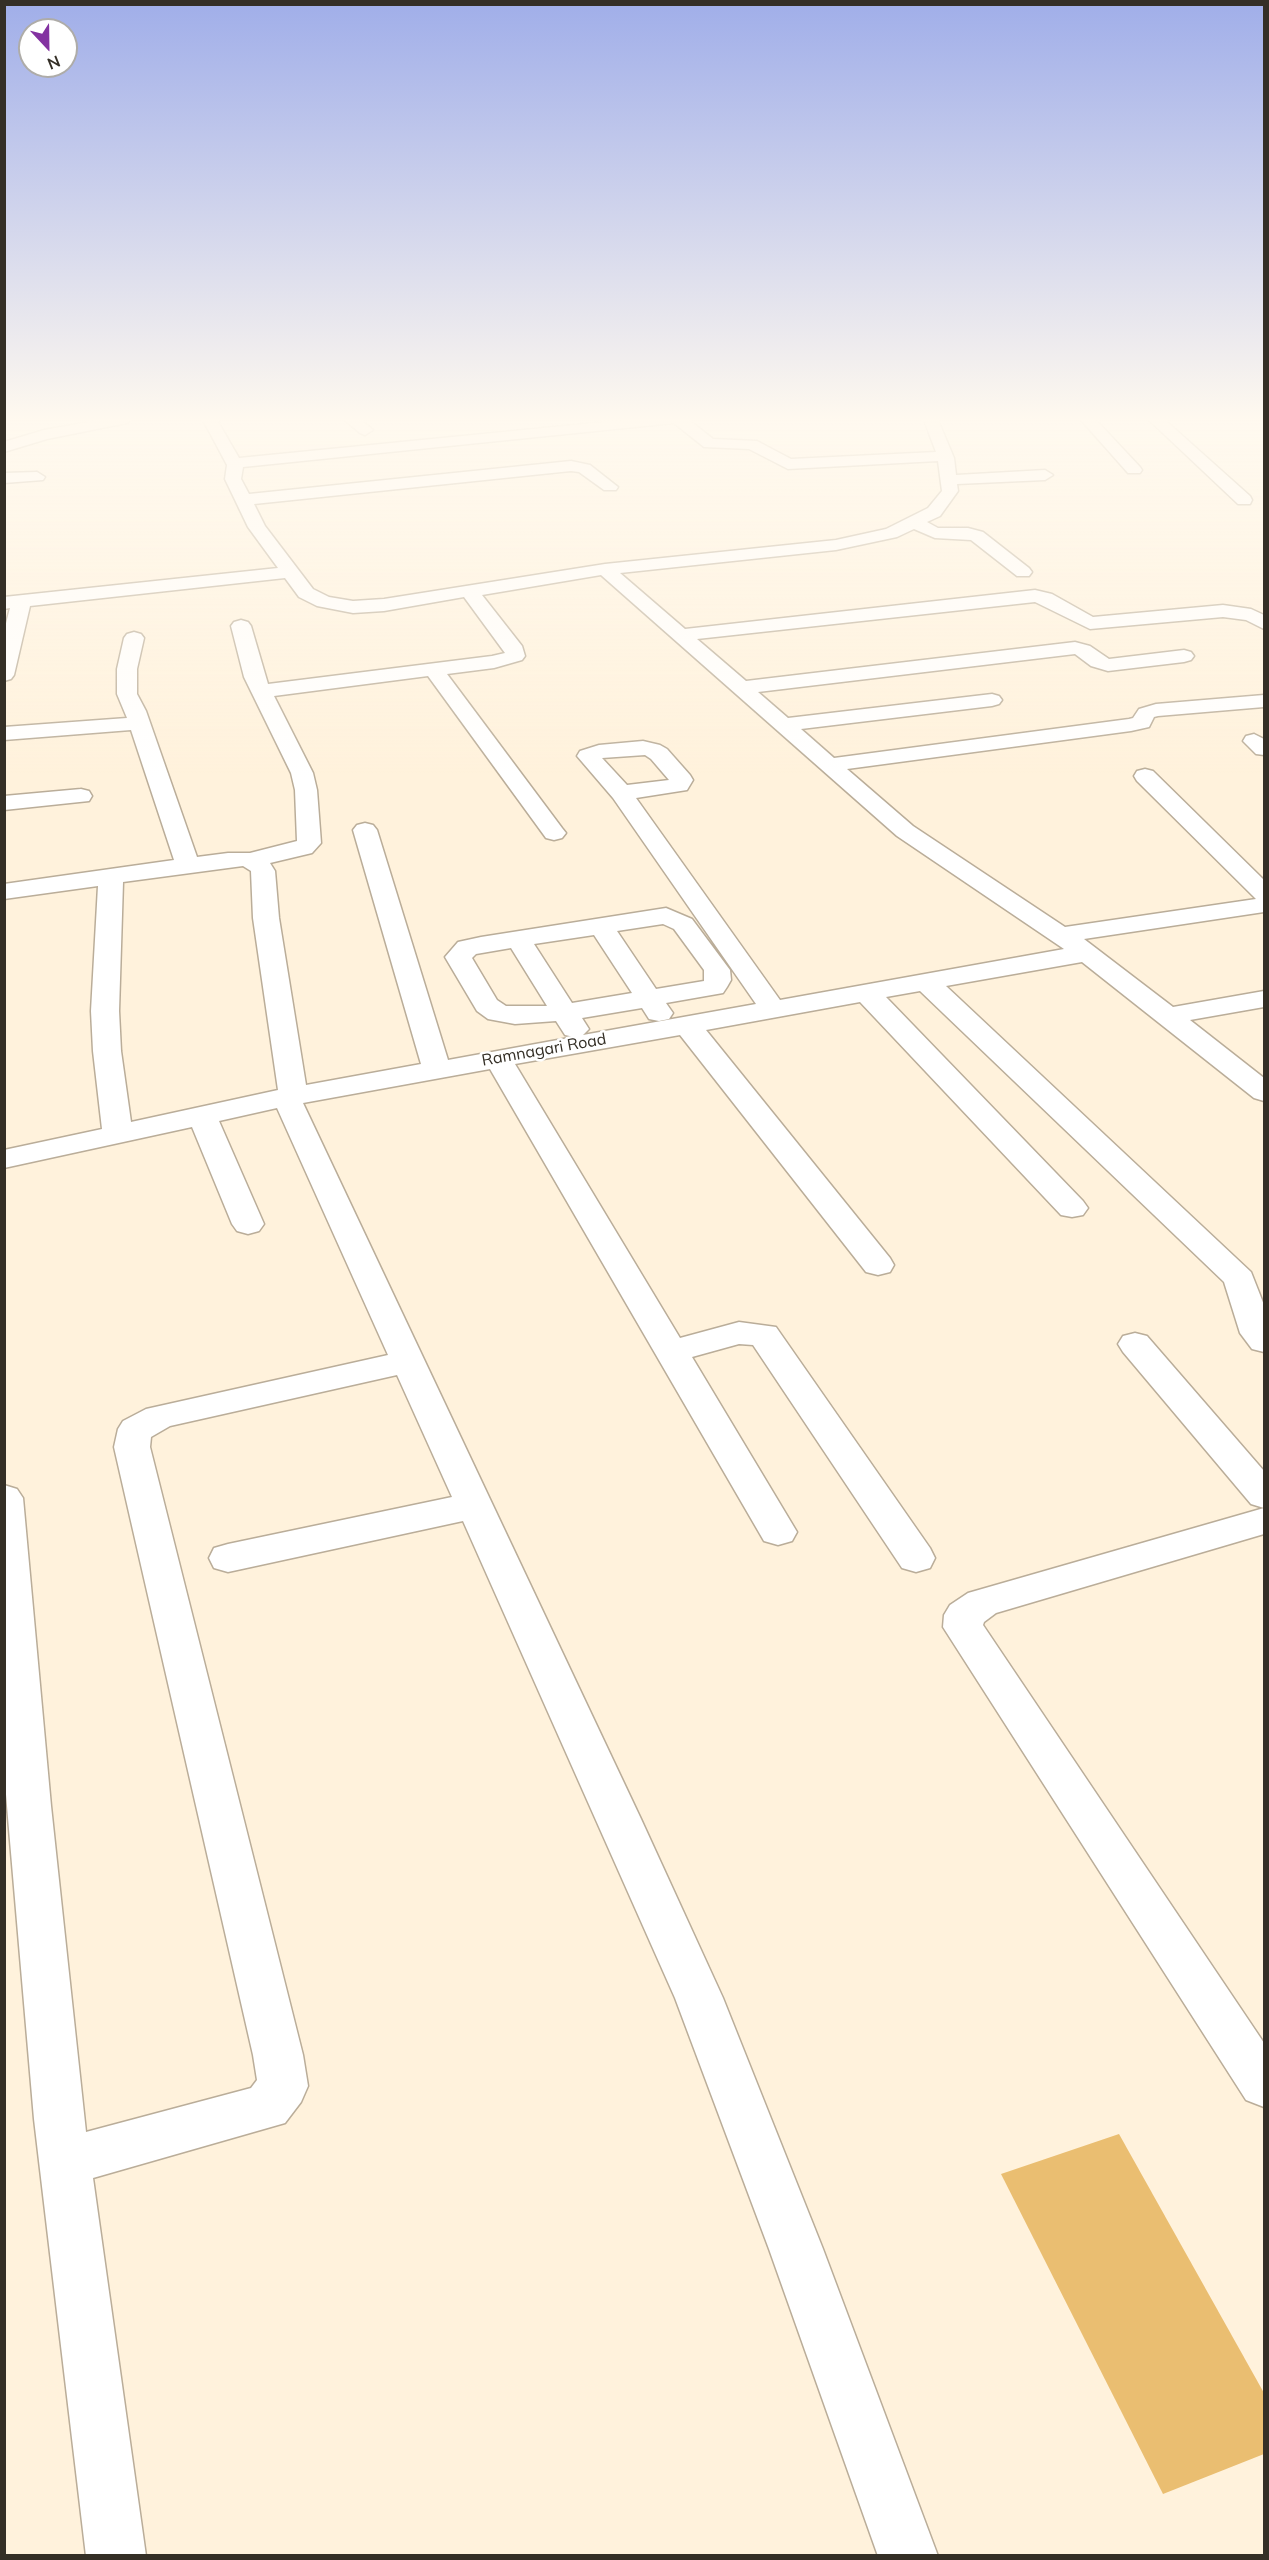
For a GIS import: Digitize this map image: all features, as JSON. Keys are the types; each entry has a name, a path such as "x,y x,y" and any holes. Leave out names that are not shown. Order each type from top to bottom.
{"street":[{"path":"266,539 306,593 324,602 353,607 384,605 605,569 836,545 861,539"},
{"path":"981,539 1023,572"},
{"path":"605,569 905,831 1087,952 1264,1092"},
{"path":"4,675 13,602 289,572"},
{"path":"261,691 506,660 515,656 515,650 469,591"},
{"path":"679,635 1035,596 1045,598 1090,623 1223,611 1243,612 1264,623"},
{"path":"4,892 188,865 228,860 254,860 304,848 309,843 306,790 302,773 254,677 241,626"},
{"path":"134,638 127,669 127,694 188,865"},
{"path":"739,688 1075,648 1083,650 1098,662 1108,665 1184,656"},
{"path":"433,669 554,833"},
{"path":"782,725 992,700"},
{"path":"828,765 1131,725 1141,722 1146,713 1156,710 1263,701"},
{"path":"4,734 139,723"},
{"path":"1145,776 1264,893"},
{"path":"621,793 773,1009"},
{"path":"4,803 81,796"},
{"path":"365,830 437,1070"},
{"path":"254,860 263,871 266,918 290,1096 473,1506 619,1818 709,2021 796,2249 908,2556"},
{"path":"111,876 105,1011 107,1051 118,1134"},
{"path":"1060,935 1264,904"},
{"path":"666,916 683,924 717,970 718,980 714,987 564,1012 524,1016 498,1013 487,1005 458,957 467,948 602,927 666,916"},
{"path":"602,927 647,998 678,1026 878,1265"},
{"path":"518,939 584,1043"},
{"name":"Ramnagari Road","path":"4,1160 290,1096 1087,952"},
{"path":"926,982 1239,1279 1257,1333 1264,1341"},
{"path":"867,993 1072,1208"},
{"path":"1167,1016 1264,999"},
{"path":"498,1059 778,1532"},
{"path":"202,1115 248,1224"},
{"path":"672,1351 739,1333 764,1335 916,1558"},
{"path":"1134,1344 1264,1495"},
{"path":"65,2162 267,2107 283,2086 275,2043 132,1447 136,1429 159,1417 408,1362"},
{"path":"4,1498 30,1818 65,2162 116,2556"},
{"path":"228,1558 473,1506"},
{"path":"1264,1521 982,1603 964,1615 963,1627 1264,2084"}],"building":[{"path":"1119,2134 1264,2393 1264,2454 1163,2494 1001,2174"}]}
